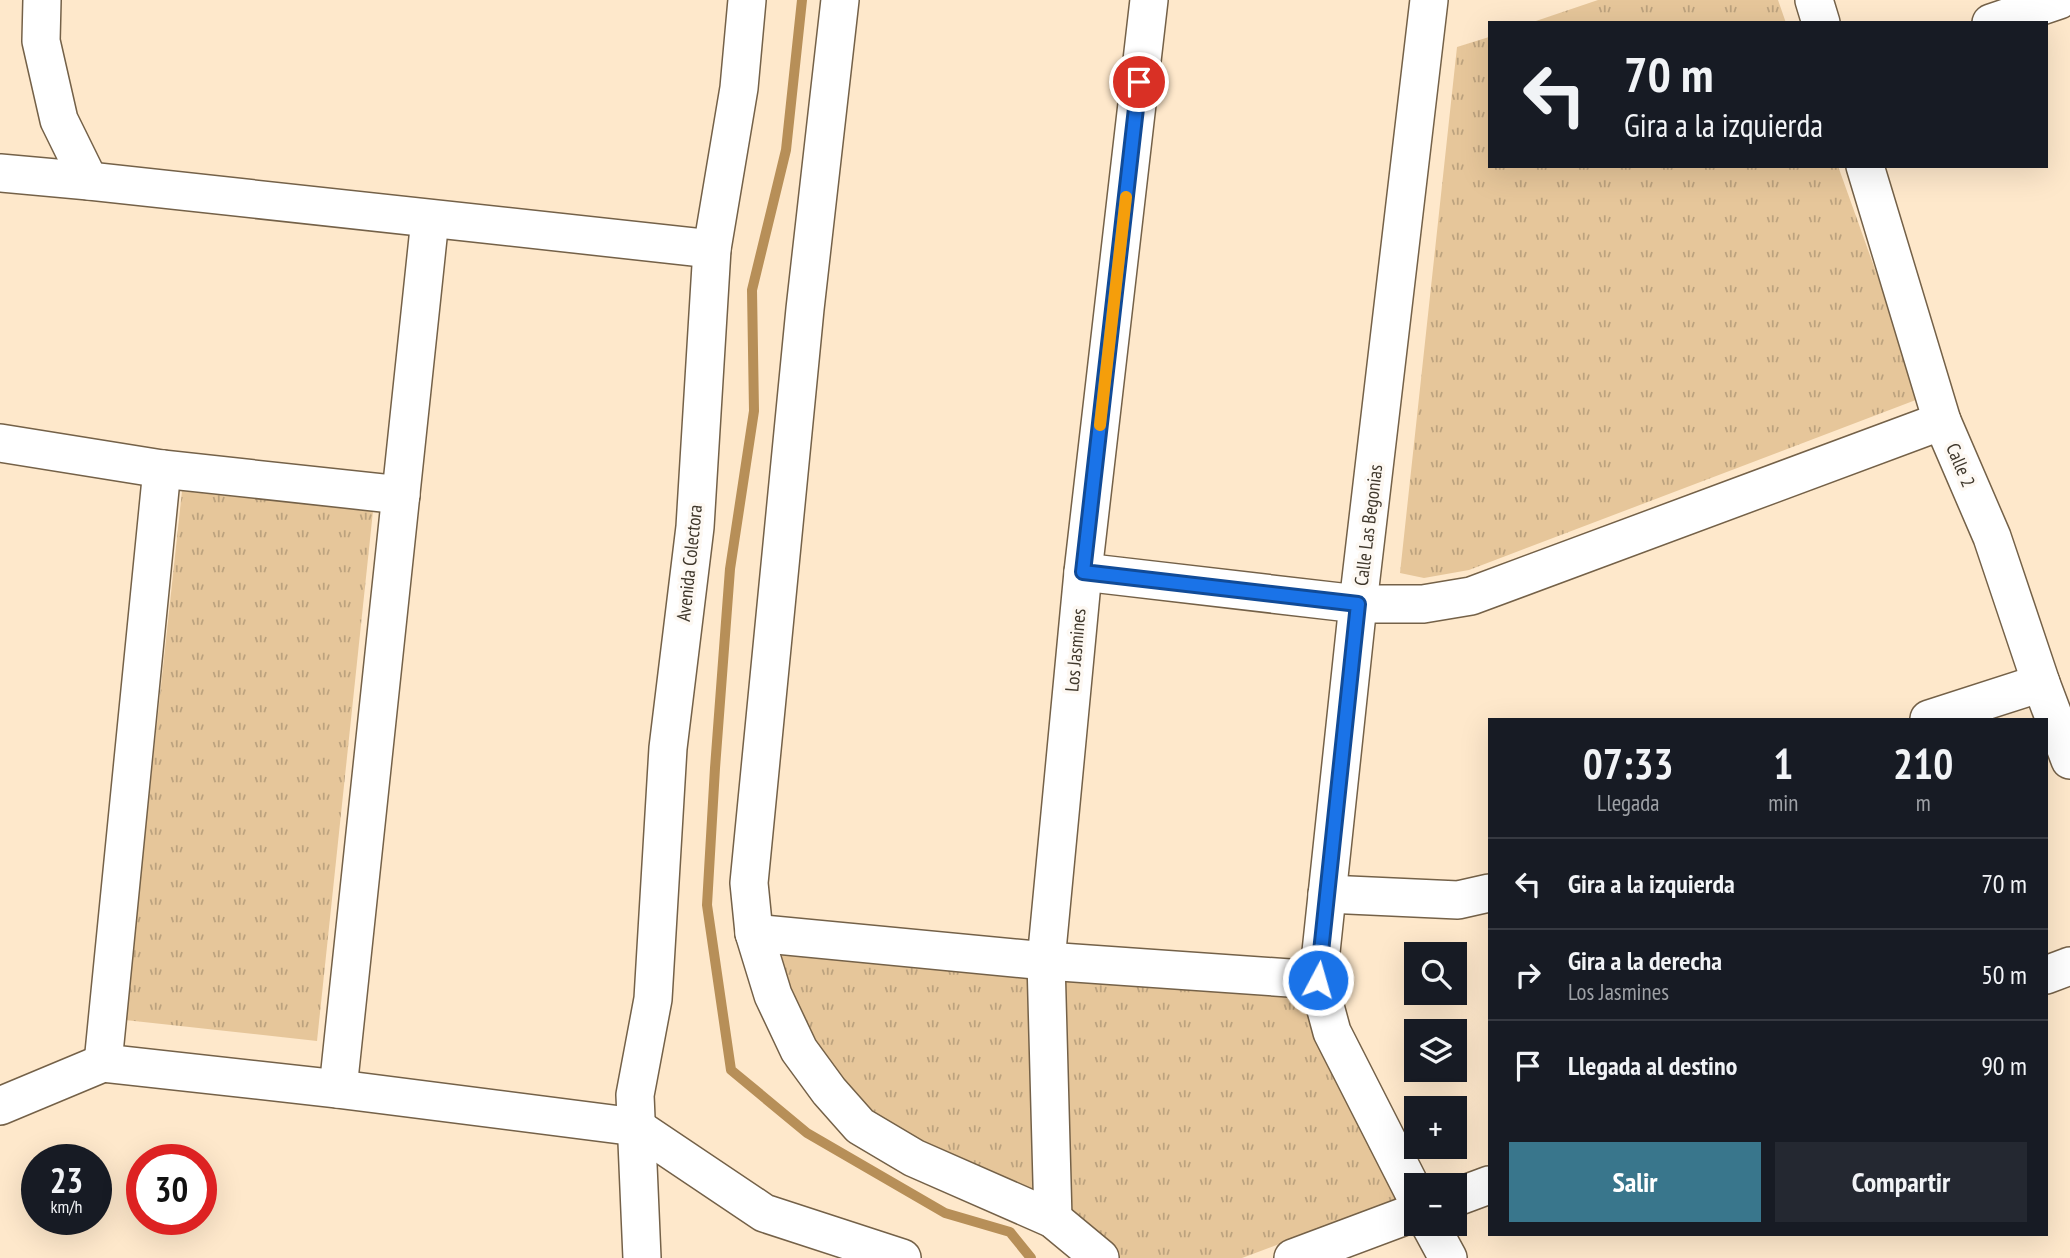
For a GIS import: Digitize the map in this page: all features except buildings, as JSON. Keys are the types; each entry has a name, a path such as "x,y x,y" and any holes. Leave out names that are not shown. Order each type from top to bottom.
{"street":[{"path":"42,0 41,41 59,120 89,181"},
{"name":"Avenida Colectora","path":"642,1258 635,1095 653,999 668,748 695,527 712,249 739,88 747,0"},
{"path":"840,0 805,309 749,883 754,933 773,995 799,1050 829,1091 860,1126 914,1158 1053,1219 1100,1258"},
{"name":"Los Jasmines","path":"1053,1219 1046,961 1083,572 1149,0"},
{"name":"Calle Las Begonias","path":"1404,1173 1332,1032 1318,980 1358,604 1429,0"},
{"path":"1814,0 1820,21"},
{"path":"1997,21 2059,0"},
{"name":"Calle 2","path":"1866,168 1942,421 1992,537 2070,760"},
{"path":"0,173 712,249"},
{"path":"338,1089 430,219"},
{"path":"1083,572 1358,604 1423,604 1471,596 1942,421"},
{"path":"0,443 162,469 401,495"},
{"path":"103,1063 162,469"},
{"path":"1933,718 2041,683"},
{"path":"1327,894 1458,900 1488,893"},
{"path":"754,933 1046,961 1318,980"},
{"path":"2048,974 2070,966"},
{"path":"0,1106 103,1063 338,1089 636,1127 764,1213 902,1258"},
{"path":"1467,1193 1488,1185"},
{"path":"1293,1258 1404,1216"},
{"path":"1436,1236 1448,1258"}],"green space":[{"path":"1598,0 1778,0 1785,21 1536,21"},
{"path":"1488,37 1488,168 1839,168 1921,398 1469,570 1424,578 1400,573 1457,47"},
{"path":"182,491 373,511 317,1041 125,1020"},
{"path":"766,945 1036,970 1039,1200 864,1114 816,1053"},
{"path":"1054,969 1311,990 1398,1200 1242,1258 1115,1258 1065,1212"}],"waterway":[{"path":"802,0 786,150 752,290 754,411 730,569 715,768 707,905 731,1070 807,1133 945,1213 1010,1232 1031,1258"}],"slow traffic":[{"path":"1100,425 1126,197"}],"route":[{"path":"1139,82 1083,572 1358,604 1318,980"}]}
